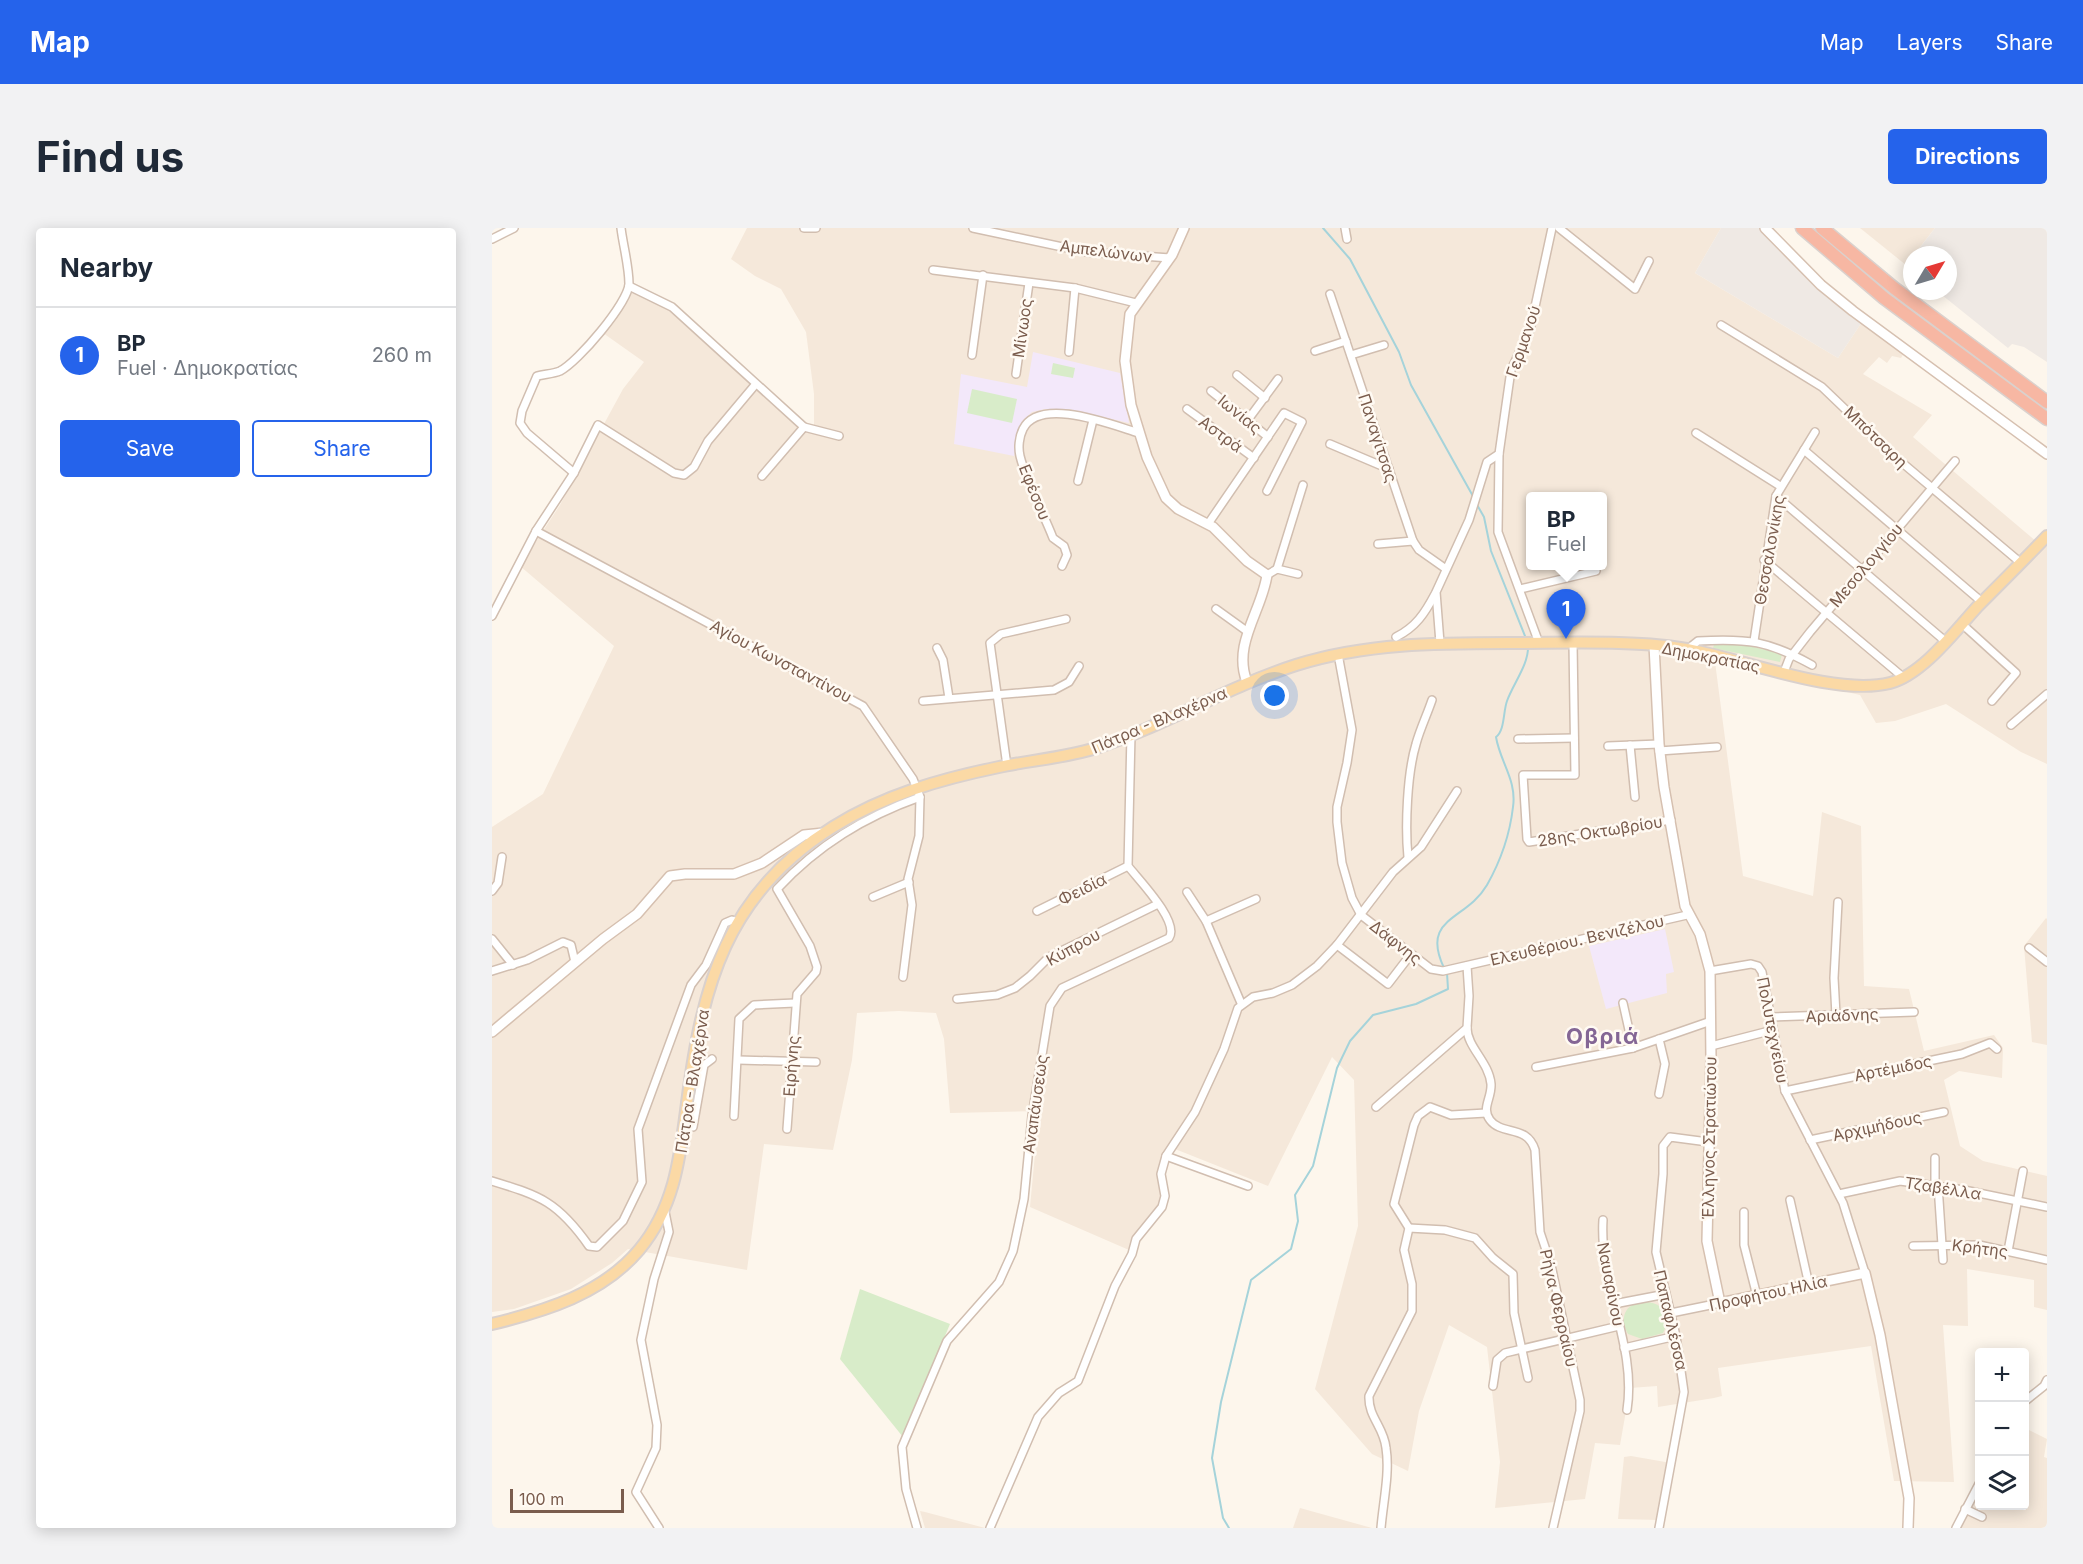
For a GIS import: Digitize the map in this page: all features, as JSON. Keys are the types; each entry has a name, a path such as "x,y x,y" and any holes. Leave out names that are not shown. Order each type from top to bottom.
{"highway":[{"path":"1802,228 1884,298 2047,419"},
{"path":"1822,228 1894,288 2047,402"}],"main road":[{"name":"Δημοκρατίας","path":"1247,682 1338,654 1373,647 1573,643 1654,645 1688,649 1784,672 1857,686 1886,684 1904,678 1915,671 2047,536"},
{"name":"Πάτρα - Βλαχέρνα","path":"492,1324 548,1310 612,1274 637,1253 665,1212 677,1173 693,1055 705,998 718,962 739,922 774,877 824,833 875,804 1007,766 1092,749 1247,682"}],"street":[{"path":"492,239 514,228"},
{"path":"574,472 525,431 520,423 521,414 537,376 560,371 590,345 617,309 629,285 621,228"},
{"path":"804,228 816,228"},
{"name":"Αμπελώνων","path":"973,228 1086,252 1170,258"},
{"path":"1184,228 1170,258 1130,314 1125,361 1131,405 1154,475 1166,498 1178,509 1208,524 1247,561 1267,575"},
{"path":"1345,228 1347,239"},
{"name":"Γερμανού","path":"1536,643 1520,589 1498,532 1499,454 1511,370 1530,330 1552,228"},
{"path":"1559,228 1635,289 1650,261"},
{"path":"1765,228 1821,285 1853,311 2047,454"},
{"path":"933,270 1075,288 1136,303"},
{"path":"972,356 984,275"},
{"name":"Μίνωος","path":"1016,374 1029,283"},
{"path":"629,285 672,307 755,385 804,427 839,435"},
{"path":"1069,352 1075,288"},
{"name":"Παναγίτσας","path":"1329,294 1413,541 1419,550 1446,569"},
{"name":"Μπότσαρη","path":"1721,325 1822,387 1893,455 2021,563"},
{"path":"1315,351 1346,341"},
{"path":"1350,355 1384,345"},
{"path":"1237,375 1265,398"},
{"path":"1247,421 1278,379"},
{"path":"492,616 536,531 574,472 598,425 674,473 684,475 694,467 708,441 755,385"},
{"name":"Ιωνίας","path":"1211,391 1269,437"},
{"name":"Αστρά","path":"1188,409 1254,458"},
{"name":"Εφέσου","path":"1062,566 1067,555 1064,546 1053,538 1022,462 1019,448 1020,436 1029,420 1039,415 1058,413 1139,433"},
{"path":"1208,524 1284,413 1302,422 1267,491"},
{"path":"1078,481 1093,420"},
{"path":"762,476 804,427"},
{"name":"Θεσσαλονίκης","path":"1754,641 1764,560 1776,496 1815,432"},
{"path":"1696,433 1780,486"},
{"path":"1330,444 1389,470"},
{"path":"1803,450 1982,602"},
{"name":"Γερμανού","path":"1396,637 1408,631 1425,615 1474,506 1487,462 1499,454"},
{"name":"Μεσολογγίου","path":"1784,672 1793,654 1954,461"},
{"path":"1247,682 1241,664 1248,632 1267,575 1277,569 1303,485"},
{"path":"1776,496 1945,640"},
{"name":"Αγίου Κωνσταντίνου","path":"536,531 815,682 857,701 892,747 919,792"},
{"path":"1378,544 1413,541"},
{"path":"1764,560 1904,678"},
{"path":"1277,569 1298,574"},
{"path":"1520,589 1596,570"},
{"path":"1436,592 1440,644"},
{"path":"1216,609 1248,632"},
{"path":"1007,766 989,646 992,639 1001,634 1066,620"},
{"path":"1962,624 2016,673 1992,701"},
{"path":"1688,649 1698,641 1754,641 1793,654 1812,665"},
{"path":"1518,739 1574,738 1573,643"},
{"path":"1654,645 1659,747 1687,915 1700,934 1710,971"},
{"path":"937,648 943,660 949,698"},
{"path":"1338,654 1352,730 1336,807 1337,822 1345,875 1355,906 1361,915"},
{"path":"923,701 1054,690 1069,682 1079,666"},
{"path":"2011,725 2047,694"},
{"path":"1408,857 1407,832 1412,763 1418,735 1432,700"},
{"path":"1128,866 1131,734"},
{"name":"28ης Οκτωβρίου","path":"1574,738 1575,776 1523,775 1525,835 1529,842 1671,820"},
{"path":"1630,745 1635,797"},
{"path":"1608,746 1718,747"},
{"path":"1241,1003 1292,985 1317,966 1337,945 1408,857 1421,848 1457,791"},
{"path":"734,1116 739,1019 754,1005 795,1003 800,988 816,972 817,967 810,946 777,890 801,865 846,830 919,792 919,836 909,882 912,905 903,977"},
{"path":"492,1032 575,962 637,915 670,876 734,874 762,863 804,835 824,833"},
{"path":"492,891 498,883 502,857"},
{"name":"Αναπάυσεως","path":"916,1528 906,1490 902,1447 947,1341 999,1282 1013,1251 1024,1199 1032,1116 1050,1006 1062,988 1169,938 1173,932 1172,926 1158,904 1128,866"},
{"name":"Φειδία","path":"1037,911 1128,866"},
{"path":"873,897 909,882"},
{"path":"990,1528 1038,1417 1059,1393 1078,1381 1114,1286 1132,1254 1136,1239 1162,1207 1165,1196 1161,1174 1166,1156 1195,1112 1224,1049 1241,1003 1206,921 1187,892"},
{"path":"1206,921 1256,899"},
{"path":"1836,1015 1834,978 1838,902"},
{"name":"Κύπρου","path":"957,999 997,994 1015,987 1049,957 1158,904"},
{"name":"Δάφνης","path":"1361,915 1431,969 1443,971 1467,966"},
{"name":"Ελευθέριου. Βενιζέλου","path":"1467,966 1687,915"},
{"path":"492,1181 540,1196 572,1221 589,1246 597,1247 623,1221 642,1182 638,1130 691,985 706,965 722,927 728,920 739,922"},
{"path":"492,939 513,965"},
{"path":"492,971 513,965 563,942 571,945 575,962"},
{"path":"1337,945 1388,984 1411,954"},
{"path":"2029,948 2047,962"},
{"name":"Πολυτεχνείου","path":"1710,971 1750,964 1758,966 1764,977 1785,1091 1839,1194 1865,1273 1880,1335 1909,1498 1908,1528"},
{"path":"1381,1528 1387,1450 1381,1430 1369,1409 1370,1396 1412,1311 1412,1284 1404,1250 1409,1228 1394,1204 1415,1119 1430,1107 1451,1115 1486,1113 1490,1079 1480,1054 1467,1036 1469,996 1467,966"},
{"name":"Έλληνος Στρατιώτου","path":"1710,971 1711,1046 1707,1246 1720,1303"},
{"name":"Ειρήνης","path":"787,1129 795,1003"},
{"path":"1623,1003 1633,1048"},
{"name":"Αριάδνης","path":"1770,1017 1914,1012"},
{"path":"1536,1067 1633,1048 1711,1021"},
{"path":"1376,1107 1467,1028"},
{"path":"1711,1046 1773,1030"},
{"path":"1659,1039 1665,1064 1659,1094"},
{"name":"Αρτέμιδος","path":"1785,1091 1962,1054 1990,1043 1997,1049"},
{"path":"684,1126 693,1127 702,1074 705,1065 712,1059"},
{"path":"738,1060 816,1062"},
{"name":"Αρχιμήδους","path":"1810,1140 1944,1112"},
{"name":"Ρήγα Φερραίου","path":"1486,1113 1497,1127 1522,1134 1534,1145 1540,1232 1551,1265 1581,1407 1553,1528"},
{"name":"Παπαφλέσσα","path":"1659,1528 1684,1392 1676,1336 1656,1252 1663,1174 1663,1146 1670,1137 1708,1142"},
{"path":"1166,1156 1248,1186"},
{"path":"1935,1158 1943,1260"},
{"path":"2008,1251 2023,1171"},
{"name":"Τζαβέλλα","path":"1839,1194 1896,1181 1937,1185 2047,1207"},
{"path":"1790,1200 1809,1285"},
{"path":"659,1528 636,1492 656,1448 657,1425 640,1340 654,1279 669,1232 665,1212"},
{"path":"1744,1212 1744,1245 1757,1296"},
{"name":"Ναυαρίνου","path":"1603,1220 1602,1252 1631,1383 1627,1410"},
{"path":"1409,1228 1460,1232 1475,1238 1492,1258 1510,1271 1515,1278 1514,1310 1528,1378"},
{"name":"Κρήτης","path":"1913,1246 1979,1245 2047,1260"},
{"name":"Προφήτου Ηλία","path":"1671,1313 1865,1273"},
{"path":"1614,1304 1666,1293"},
{"path":"1493,1386 1498,1358 1506,1352 1619,1326"},
{"path":"1624,1348 1676,1336"},
{"path":"2029,1399 2044,1386 2047,1380"},
{"path":"1956,1528 1975,1491"},
{"path":"1965,1509 1982,1517"}],"shaded area":[{"path":"747,228 1721,228 1695,273 1838,358 1862,322 1904,353 1901,358 1892,356 1887,363 1879,357 1863,374 1932,415 1913,437 2044,548 2047,546 2047,764 2021,752 1946,704 1895,721 1876,723 1860,695 1715,662 1743,876 1813,896 1822,812 1861,826 1864,986 1909,989 1924,1051 1994,1035 2003,1048 2002,1078 1959,1071 1944,1080 1960,1146 1983,1161 2047,1176 2047,1310 2034,1307 2034,1280 1967,1269 1968,1326 1943,1325 1954,1482 1894,1481 1871,1346 1718,1368 1722,1396 1714,1398 1658,1407 1657,1386 1630,1388 1620,1445 1595,1443 1585,1499 1495,1508 1500,1462 1487,1347 1449,1325 1419,1411 1408,1471 1372,1454 1315,1389 1358,1226 1354,1080 1332,1057 1268,1186 1170,1147 1160,1168 1163,1200 1133,1238 1129,1250 1030,1207 1039,1111 950,1113 944,1039 936,1013 899,1011 857,1013 852,1060 833,1150 764,1144 747,1270 628,1249 612,1263 571,1289 514,1309 492,1312 492,827 543,794 614,646 520,566 560,505 623,389 644,362 603,333 628,291 660,303 800,428 814,433 814,394 806,332 781,289 755,276 731,259"},
{"path":"1721,228 1760,228 1826,297 1862,322 1838,358 1695,273"},
{"path":"1860,228 1935,228 1921,246 1903,246 1903,263"},
{"path":"1935,228 2047,228 2047,362 2024,347 2012,344 2008,348 1948,300 1957,300 1957,246 1921,246"},
{"path":"1033,352 1120,373 1129,423 1068,409 1045,409 1032,412 1022,421 1014,456 954,444 961,374 1027,387"},
{"path":"2046,918 2047,1045 2032,1042 2024,946"},
{"path":"1665,929 1674,972 1666,974 1667,993 1606,1009 1589,946"},
{"path":"2029,1430 2047,1439 2044,1457 2047,1458 2047,1525 2045,1528 1958,1528 1975,1500 1975,1510 2029,1510"},
{"path":"1631,1456 1671,1463 1660,1520 1618,1519 1624,1457"},
{"path":"1300,1508 1372,1528 1293,1528"},
{"path":"920,1511 925,1512 985,1528 925,1528"}],"green space":[{"path":"1053,363 1075,368 1073,378 1051,374"},
{"path":"972,389 1017,399 1012,423 967,413"},
{"path":"1714,645 1745,645 1782,654 1780,662 1713,648"},
{"path":"860,1289 950,1324 903,1437 840,1359"},
{"path":"1640,1302 1651,1302 1665,1312 1668,1322 1663,1333 1642,1339 1628,1334 1624,1324 1625,1314 1630,1307"}],"waterway":[{"path":"1323,228 1350,259 1399,352 1411,385 1474,498"},
{"path":"1476,503 1484,517 1491,551 1527,641"},
{"path":"1444,968 1438,951 1438,939 1442,929 1478,897 1487,885 1507,837 1514,797 1496,737 1502,725 1507,701 1526,660 1528,646"},
{"path":"1229,1528 1223,1518 1212,1458 1221,1402 1251,1280 1291,1249 1298,1221 1295,1195 1313,1166 1337,1068 1350,1041 1373,1015 1416,1004 1448,989 1447,973"}],"place":[{"name":"BP","path":"1566,639"}],"district":[{"name":"Οβριά","path":"1603,1036"}]}
